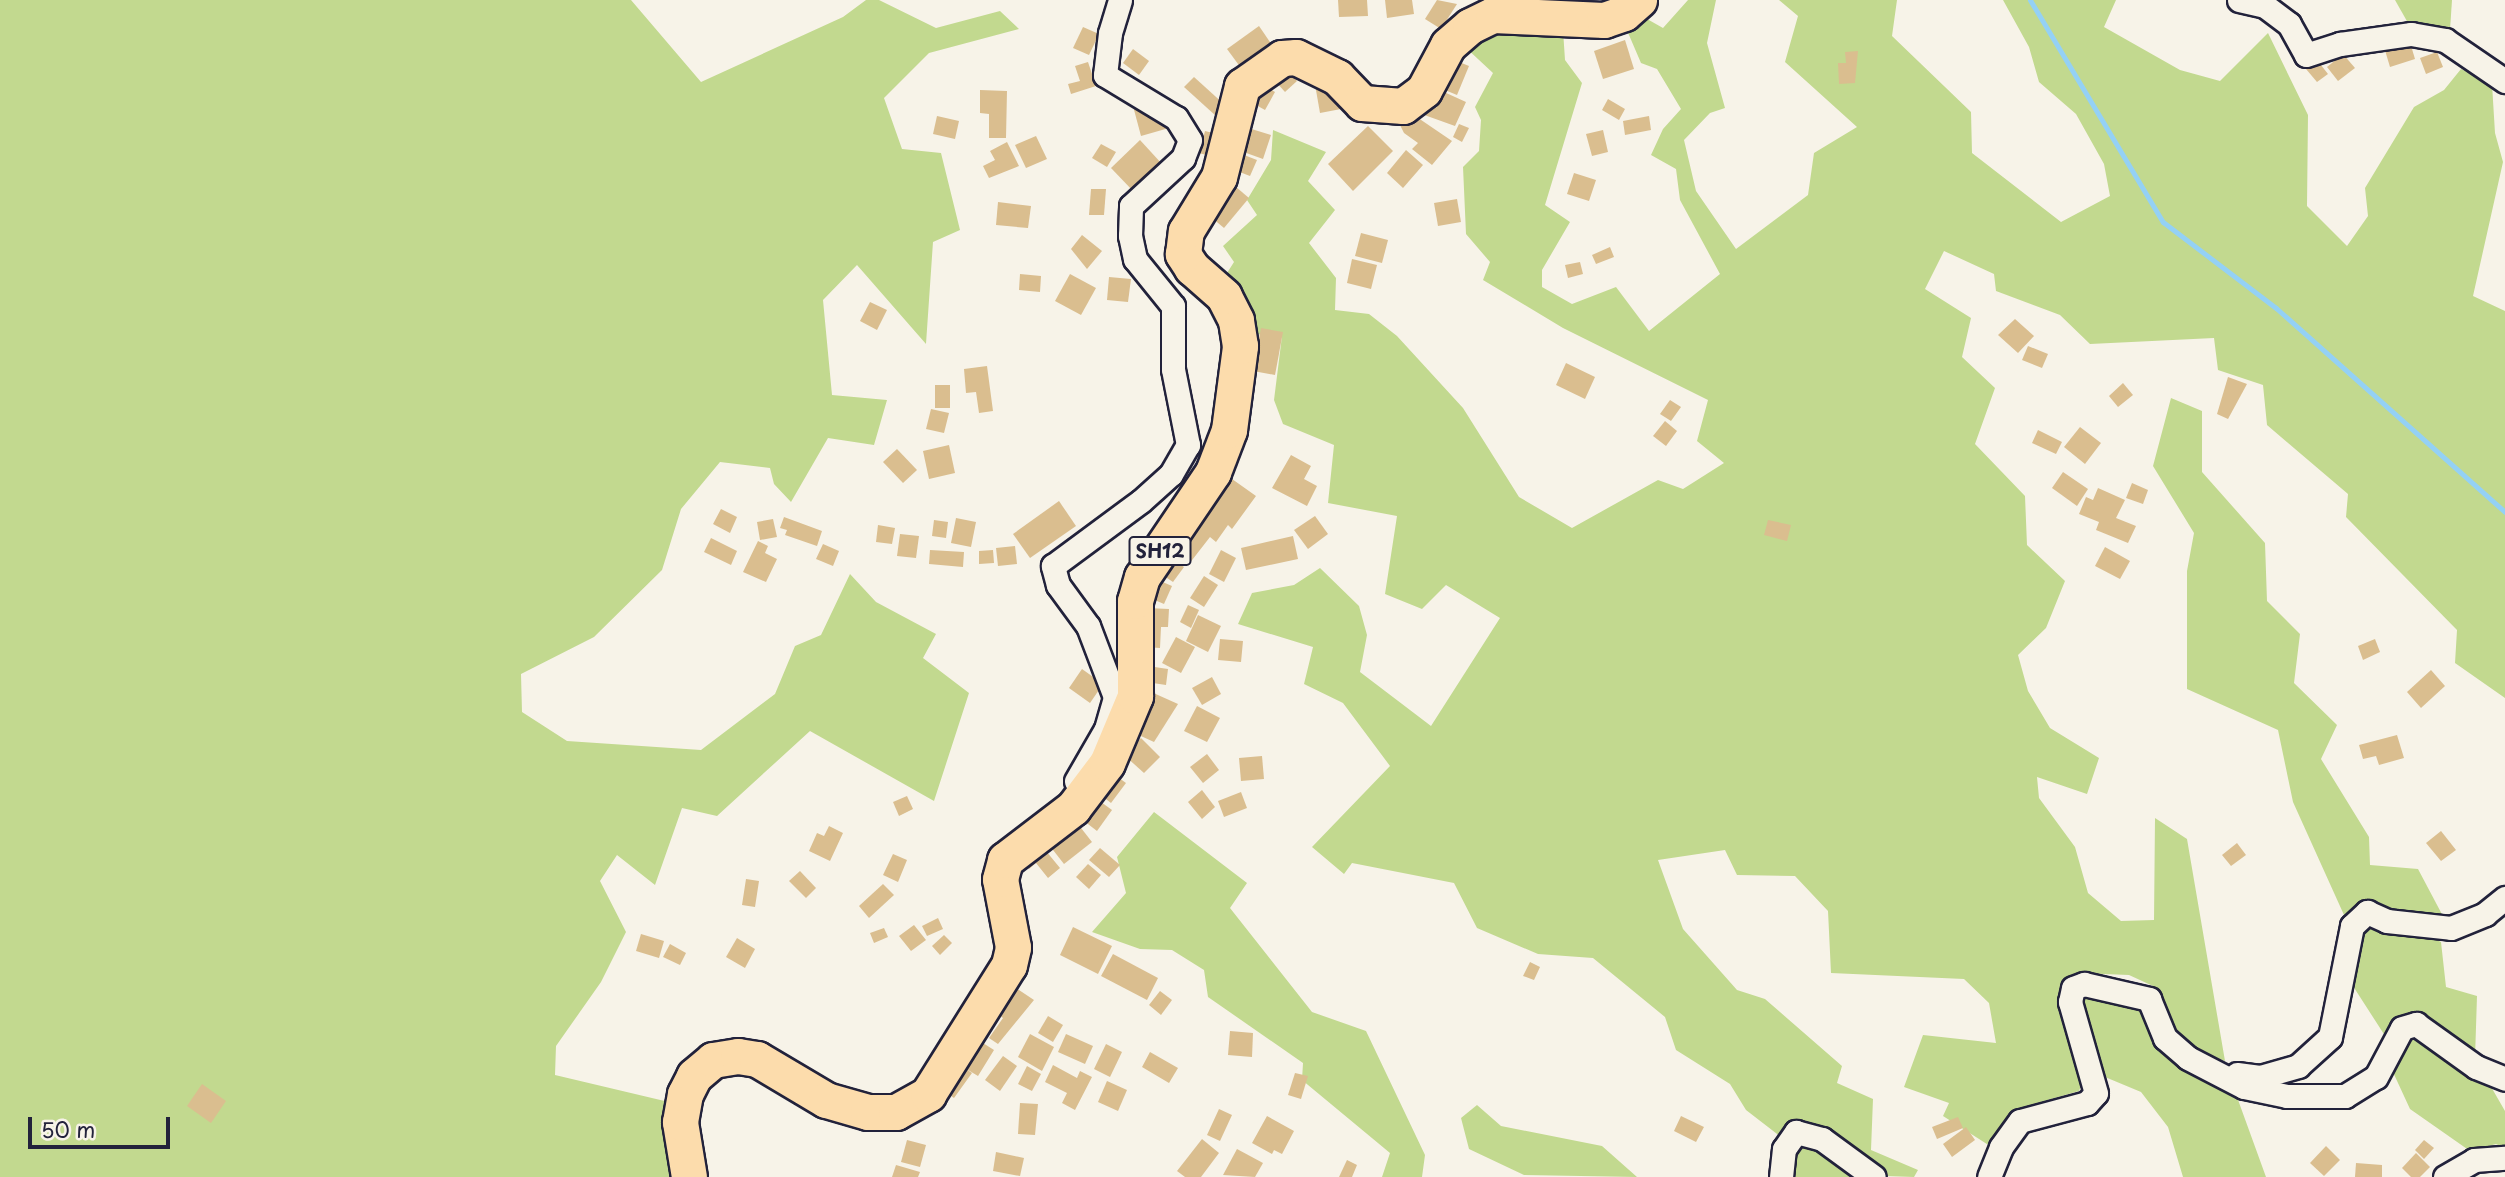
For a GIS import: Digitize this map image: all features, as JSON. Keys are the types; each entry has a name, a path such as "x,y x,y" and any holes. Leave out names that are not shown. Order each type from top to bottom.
{"main road":[{"name":"SH12","path":"689,1177 680,1122 685,1094 694,1076 713,1060 738,1056 757,1059 826,1100 868,1112 896,1112 928,1094 1009,965 1013,947 1000,879 1005,860 1073,808 1107,762 1135,696 1135,600 1142,577 1213,472 1229,430 1240,346 1237,320 1224,296 1192,268 1184,254 1186,232 1220,177 1242,86 1282,58 1296,57 1337,77 1362,103 1403,106 1424,90 1448,45 1470,26 1493,15 1604,20 1624,13 1639,0"}],"street":[{"path":"1056,821 1106,729 1115,697 1088,626 1058,585 1054,565 1141,501 1171,474 1188,445 1173,369 1173,306 1135,259 1130,236 1131,206 1183,158 1190,139 1176,118 1105,75 1110,33 1120,0"},
{"path":"2239,0 2265,6 2290,24 2306,55 2340,44 2411,34 2445,40 2505,81"},
{"path":"2217,1070 2260,1077 2298,1066 2330,1037 2352,926 2367,912 2387,921 2451,928 2485,914 2505,898"},
{"path":"1989,1177 2001,1147 2020,1121 2087,1103 2096,1093 2070,1002 2073,988 2096,986 2150,999 2165,1038 2188,1058 2217,1070 2244,1087 2276,1094 2345,1096 2375,1077 2402,1028 2416,1024 2476,1067 2505,1079"},
{"path":"1781,1177 1784,1149 1796,1132 1822,1139 1874,1177"},
{"path":"2445,1177 2473,1160 2505,1158"}],"green space":[{"path":"0,0 631,0 701,82 843,17 866,0 879,0 936,28 1000,11 1019,29 929,53 884,98 902,149 941,153 960,230 933,242 926,344 857,265 823,300 832,395 887,400 874,445 828,438 791,502 774,484 770,468 720,462 681,509 662,570 594,637 521,674 522,712 567,741 701,750 775,694 795,646 821,635 850,574 876,602 936,634 923,658 969,693 934,801 810,731 717,816 682,808 655,885 617,855 600,881 626,932 601,982 556,1046 555,1075 673,1103 682,1177 0,1177"},
{"path":"1688,0 1716,0 1707,43 1725,108 1710,113 1684,140 1696,191 1736,249 1808,195 1814,153 1857,127 1785,62 1798,16 1779,0 1897,0 1892,36 1971,112 1972,153 2061,222 2110,196 2104,164 2076,114 2039,82 2029,47 2003,0 2116,0 2104,27 2180,70 2220,81 2268,33 2308,115 2307,206 2347,246 2368,216 2365,188 2414,107 2444,90 2461,69 2492,84 2495,133 2503,162 2473,296 2505,311 2505,698 2455,663 2457,630 2346,517 2348,494 2267,425 2263,385 2218,370 2214,338 2090,344 2060,315 1996,291 1994,274 1944,251 1925,289 1971,318 1962,357 1995,388 1975,444 2025,496 2027,545 2065,581 2046,628 2018,655 2028,691 2050,728 2099,758 2087,794 2037,777 2039,798 2075,847 2088,893 2121,921 2154,920 2155,818 2187,839 2225,1061 2196,1051 2179,1037 2153,986 2129,975 2078,973 2065,988 2084,1078 2079,1091 2020,1108 1999,1129 1990,1146 1943,1116 1949,1103 1904,1087 1923,1035 1996,1043 1989,1003 1964,979 1831,973 1828,911 1795,876 1737,875 1725,850 1658,860 1683,929 1737,990 1765,999 1842,1066 1837,1083 1873,1099 1871,1150 1918,1170 1914,1177 1885,1176 1781,1137 1746,1110 1730,1084 1676,1050 1665,1017 1593,958 1538,954 1477,928 1454,883 1352,863 1344,874 1312,847 1390,766 1343,703 1304,684 1313,647 1238,624 1252,593 1294,585 1320,568 1359,606 1367,635 1360,672 1431,726 1500,618 1446,585 1422,609 1385,594 1397,516 1328,503 1334,445 1283,424 1274,400 1282,336 1254,334 1222,281 1234,262 1223,246 1257,215 1247,200 1271,160 1273,130 1326,152 1308,181 1335,210 1309,243 1336,278 1335,310 1369,314 1397,336 1463,408 1519,497 1572,528 1658,480 1683,489 1724,463 1697,441 1708,400 1563,328 1483,280 1490,262 1466,234 1463,167 1479,151 1481,120 1475,107 1493,73 1464,46 1482,31 1563,30 1565,60 1582,83 1545,205 1570,222 1542,270 1542,287 1572,304 1616,287 1649,331 1720,274 1680,200 1676,169 1651,155 1663,129 1681,109 1657,69 1641,63 1626,28 1640,15 1663,28"},
{"path":"2395,0 2452,0 2450,30 2408,23"},
{"path":"2171,398 2202,411 2202,472 2265,543 2267,601 2300,634 2294,683 2337,725 2321,759 2369,837 2370,865 2418,869 2445,920 2400,916 2371,903 2359,904 2344,915 2293,802 2278,730 2187,689 2187,571 2194,533 2153,466"},
{"path":"1154,812 1247,883 1230,908 1312,1012 1366,1031 1425,1155 1422,1177 1382,1177 1390,1153 1302,1080 1303,1063 1208,997 1204,970 1172,950 1140,949 1092,932 1126,893 1117,857"},
{"path":"2372,924 2417,931 2441,942 2446,987 2477,996 2475,1059 2421,1019 2389,1042 2351,983 2362,928"},
{"path":"2094,991 2150,1005 2156,1037 2233,1086 2266,1177 2183,1177 2168,1127 2141,1092 2105,1077 2078,998"},
{"path":"2418,1036 2490,1085 2505,1111 2505,1148 2496,1144 2470,1151 2410,1109 2392,1070 2408,1039"},
{"path":"1477,1105 1501,1126 1602,1146 1637,1177 1524,1175 1469,1149 1461,1118"},
{"path":"1800,1138 1821,1145 1858,1177 1788,1177 1790,1150"}],"building":[{"path":"1338,0 1367,0 1368,16 1339,17"},
{"path":"1385,0 1412,0 1414,14 1387,18"},
{"path":"1437,0 1457,4 1441,29 1425,19"},
{"path":"1259,26 1272,45 1241,68 1227,49"},
{"path":"1083,27 1099,34 1089,55 1073,48"},
{"path":"2409,39 2415,59 2390,67 2384,47"},
{"path":"1625,40 1634,69 1603,79 1594,51"},
{"path":"1133,49 1149,61 1139,75 1123,63"},
{"path":"1858,51 1855,83 1839,84 1838,63 1846,63 1845,52"},
{"path":"2437,52 2443,67 2426,74 2420,58"},
{"path":"2343,54 2355,68 2338,81 2327,67"},
{"path":"1452,59 1469,66 1457,95 1440,88"},
{"path":"2317,60 2328,74 2317,82 2306,69"},
{"path":"1088,62 1096,86 1071,94 1068,84 1080,81 1075,66"},
{"path":"1280,63 1297,81 1285,92 1269,74"},
{"path":"1334,69 1341,109 1320,113 1313,73"},
{"path":"1194,77 1226,106 1216,116 1184,87"},
{"path":"1258,82 1275,92 1265,110 1247,100"},
{"path":"980,90 1007,91 1006,138 989,138 989,114 980,113"},
{"path":"1444,92 1466,102 1455,126 1416,112 1421,100 1436,108"},
{"path":"1608,99 1625,109 1619,120 1602,110"},
{"path":"1153,101 1164,112 1169,128 1141,136 1133,106"},
{"path":"1405,109 1452,141 1432,165 1412,149 1418,143 1404,133 1398,121"},
{"path":"937,116 959,121 955,139 933,134"},
{"path":"1649,116 1651,130 1625,135 1623,121"},
{"path":"1459,124 1469,128 1462,142 1453,137"},
{"path":"1368,126 1393,151 1353,191 1328,164"},
{"path":"1245,127 1271,135 1263,159 1238,150"},
{"path":"1603,130 1608,152 1592,156 1586,134"},
{"path":"1205,131 1221,135 1214,157 1199,153"},
{"path":"1036,136 1047,159 1026,168 1015,145"},
{"path":"1140,140 1162,164 1134,192 1111,168"},
{"path":"1007,142 1019,166 989,178 983,166 995,160 990,151"},
{"path":"1101,144 1116,152 1107,167 1092,158"},
{"path":"1406,150 1423,165 1403,188 1387,173"},
{"path":"1244,155 1257,160 1250,176 1237,171"},
{"path":"1574,173 1596,180 1589,201 1567,194"},
{"path":"1236,187 1249,198 1224,228 1211,217"},
{"path":"1091,189 1106,189 1104,215 1089,215"},
{"path":"1457,199 1461,222 1438,226 1434,203"},
{"path":"998,202 1031,206 1028,228 996,225"},
{"path":"1361,233 1388,240 1382,263 1355,256"},
{"path":"1082,235 1102,251 1087,269 1071,249"},
{"path":"1610,247 1614,257 1596,264 1592,255"},
{"path":"1352,259 1377,265 1371,289 1347,283"},
{"path":"1580,262 1583,274 1568,278 1565,265"},
{"path":"1020,274 1041,276 1040,292 1019,290"},
{"path":"1070,274 1096,288 1081,315 1055,301"},
{"path":"1109,277 1131,279 1128,302 1107,300"},
{"path":"870,302 887,310 877,330 860,321"},
{"path":"2015,319 2034,336 2018,353 1998,335"},
{"path":"1261,328 1283,332 1275,375 1253,371"},
{"path":"2028,346 2048,354 2042,368 2022,360"},
{"path":"1566,363 1595,377 1585,399 1556,385"},
{"path":"987,366 993,411 979,413 976,392 966,393 964,369"},
{"path":"2228,377 2247,384 2228,419 2217,414"},
{"path":"2123,383 2133,395 2118,407 2109,396"},
{"path":"935,385 950,385 950,408 935,408"},
{"path":"1670,400 1681,407 1671,421 1660,414"},
{"path":"931,409 949,413 944,433 926,429"},
{"path":"1665,421 1677,431 1666,446 1653,436"},
{"path":"2080,427 2101,443 2085,464 2064,447"},
{"path":"2038,430 2062,442 2056,454 2032,443"},
{"path":"949,445 955,473 929,479 923,451"},
{"path":"897,449 917,470 903,483 883,462"},
{"path":"1291,455 1311,466 1304,479 1317,486 1307,506 1272,488"},
{"path":"2063,472 2088,489 2077,506 2052,488"},
{"path":"1225,474 1256,496 1232,529 1228,525 1216,542 1210,537 1189,564 1170,550"},
{"path":"2132,483 2148,490 2143,504 2126,498"},
{"path":"2098,488 2125,500 2116,518 2136,526 2128,543 2096,530 2099,522 2079,514 2086,497 2093,500"},
{"path":"1059,501 1076,526 1030,558 1013,534"},
{"path":"721,509 737,517 730,533 713,524"},
{"path":"1315,516 1328,534 1308,549 1294,530"},
{"path":"784,517 822,531 817,546 785,535 787,530 780,528"},
{"path":"956,518 976,522 971,547 951,543"},
{"path":"773,519 777,537 760,540 757,522"},
{"path":"934,520 948,522 946,538 932,536"},
{"path":"1768,520 1791,525 1787,541 1764,535"},
{"path":"878,525 895,528 892,544 876,542"},
{"path":"900,534 919,536 916,558 897,556"},
{"path":"1293,536 1298,559 1246,570 1241,548"},
{"path":"711,538 737,551 731,565 704,552"},
{"path":"758,541 768,546 765,553 777,559 766,582 743,572"},
{"path":"823,544 839,551 833,566 816,559"},
{"path":"1015,546 1017,564 998,566 996,548"},
{"path":"2105,547 2130,561 2120,579 2095,566"},
{"path":"930,550 964,552 963,567 929,564"},
{"path":"993,550 994,563 979,564 979,551"},
{"path":"1221,550 1236,558 1224,582 1209,574"},
{"path":"1166,555 1184,567 1173,582 1164,576"},
{"path":"1204,576 1218,585 1204,607 1190,598"},
{"path":"1151,577 1172,586 1164,604 1143,595"},
{"path":"1188,605 1199,610 1191,628 1180,622"},
{"path":"1147,608 1169,609 1168,627 1161,627 1160,648 1145,647"},
{"path":"1198,615 1221,626 1208,652 1186,641"},
{"path":"1176,637 1195,647 1181,673 1162,663"},
{"path":"1220,639 1243,641 1241,662 1218,660"},
{"path":"2375,639 2380,652 2363,660 2358,646"},
{"path":"1148,666 1168,669 1166,685 1146,682"},
{"path":"1082,669 1103,684 1090,703 1069,688"},
{"path":"2431,670 2445,686 2421,708 2407,692"},
{"path":"1212,677 1221,694 1202,705 1192,688"},
{"path":"1149,691 1178,704 1154,742 1130,731"},
{"path":"1197,706 1220,718 1207,742 1184,731"},
{"path":"2397,735 2404,758 2379,765 2376,756 2363,759 2359,745"},
{"path":"1141,738 1160,757 1144,773 1124,755"},
{"path":"1207,754 1219,770 1203,783 1190,767"},
{"path":"1262,756 1264,779 1241,781 1239,758"},
{"path":"1108,770 1126,783 1111,803 1093,789"},
{"path":"1202,790 1215,807 1202,819 1188,802"},
{"path":"1241,792 1247,808 1224,817 1218,801"},
{"path":"1090,794 1112,810 1097,831 1075,814"},
{"path":"907,796 913,809 899,816 893,802"},
{"path":"1074,819 1092,842 1064,864 1046,841"},
{"path":"829,826 843,833 830,861 809,851 817,833 824,836"},
{"path":"2441,831 2456,850 2441,861 2426,843"},
{"path":"1037,840 1060,868 1048,878 1036,863 1029,869 1018,856"},
{"path":"2237,843 2246,855 2231,866 2222,855"},
{"path":"1100,848 1120,865 1109,877 1089,860"},
{"path":"893,854 907,860 898,882 883,875"},
{"path":"1088,864 1101,875 1089,889 1076,877"},
{"path":"800,871 816,888 806,898 789,881"},
{"path":"746,879 759,881 755,907 742,905"},
{"path":"883,884 894,895 869,918 859,906"},
{"path":"938,918 943,929 927,936 922,926"},
{"path":"914,925 926,940 911,951 899,936"},
{"path":"1073,927 1112,946 1098,974 1060,955"},
{"path":"884,928 888,937 874,943 870,933"},
{"path":"641,934 664,941 659,958 636,951"},
{"path":"944,935 952,943 940,955 932,946"},
{"path":"737,938 755,949 745,968 726,957"},
{"path":"670,944 686,953 680,965 663,957"},
{"path":"1113,954 1158,978 1147,1000 1101,976"},
{"path":"1530,962 1540,967 1534,980 1523,976"},
{"path":"1010,984 1034,1000 998,1044 989,1038 1003,1018 992,1010"},
{"path":"1160,991 1172,1000 1161,1015 1149,1005"},
{"path":"1048,1016 1063,1025 1053,1042 1038,1033"},
{"path":"1230,1031 1253,1033 1252,1057 1228,1055"},
{"path":"1030,1034 1054,1047 1042,1071 1018,1057"},
{"path":"1066,1034 1093,1046 1085,1064 1058,1052"},
{"path":"975,1038 994,1050 978,1076 963,1067 972,1073 954,1098 941,1089"},
{"path":"1106,1044 1122,1052 1110,1077 1094,1069"},
{"path":"1150,1052 1178,1068 1169,1083 1142,1067"},
{"path":"1003,1056 1017,1066 1000,1091 985,1080"},
{"path":"1053,1065 1077,1078 1080,1071 1092,1077 1075,1110 1062,1103 1067,1093 1045,1082"},
{"path":"1027,1066 1041,1074 1032,1091 1018,1084"},
{"path":"1295,1073 1308,1076 1301,1099 1288,1095"},
{"path":"1107,1081 1127,1090 1118,1111 1098,1102"},
{"path":"202,1084 226,1101 211,1123 187,1106"},
{"path":"1020,1103 1038,1104 1035,1135 1018,1134"},
{"path":"1219,1109 1232,1115 1220,1141 1207,1135"},
{"path":"1267,1116 1294,1131 1282,1154 1274,1150 1272,1154 1252,1143"},
{"path":"1681,1116 1704,1127 1696,1142 1674,1131"},
{"path":"1958,1117 1963,1128 1937,1139 1932,1127"},
{"path":"1966,1127 1975,1140 1952,1157 1943,1144"},
{"path":"1202,1139 1219,1153 1201,1177 1185,1177 1177,1171"},
{"path":"907,1140 926,1145 920,1167 901,1162"},
{"path":"2424,1140 2434,1148 2424,1159 2415,1150"},
{"path":"2326,1146 2340,1160 2324,1176 2310,1163"},
{"path":"1237,1149 1263,1163 1255,1177 1223,1175"},
{"path":"996,1152 1024,1158 1020,1176 993,1171"},
{"path":"2416,1153 2430,1167 2420,1177 2411,1177 2402,1168"},
{"path":"1347,1160 1357,1165 1352,1177 1339,1177"},
{"path":"2356,1163 2382,1165 2382,1177 2355,1177"},
{"path":"896,1165 920,1172 918,1177 892,1177"}],"waterway":[{"path":"2030,0 2163,222 2276,308 2505,512"}]}
